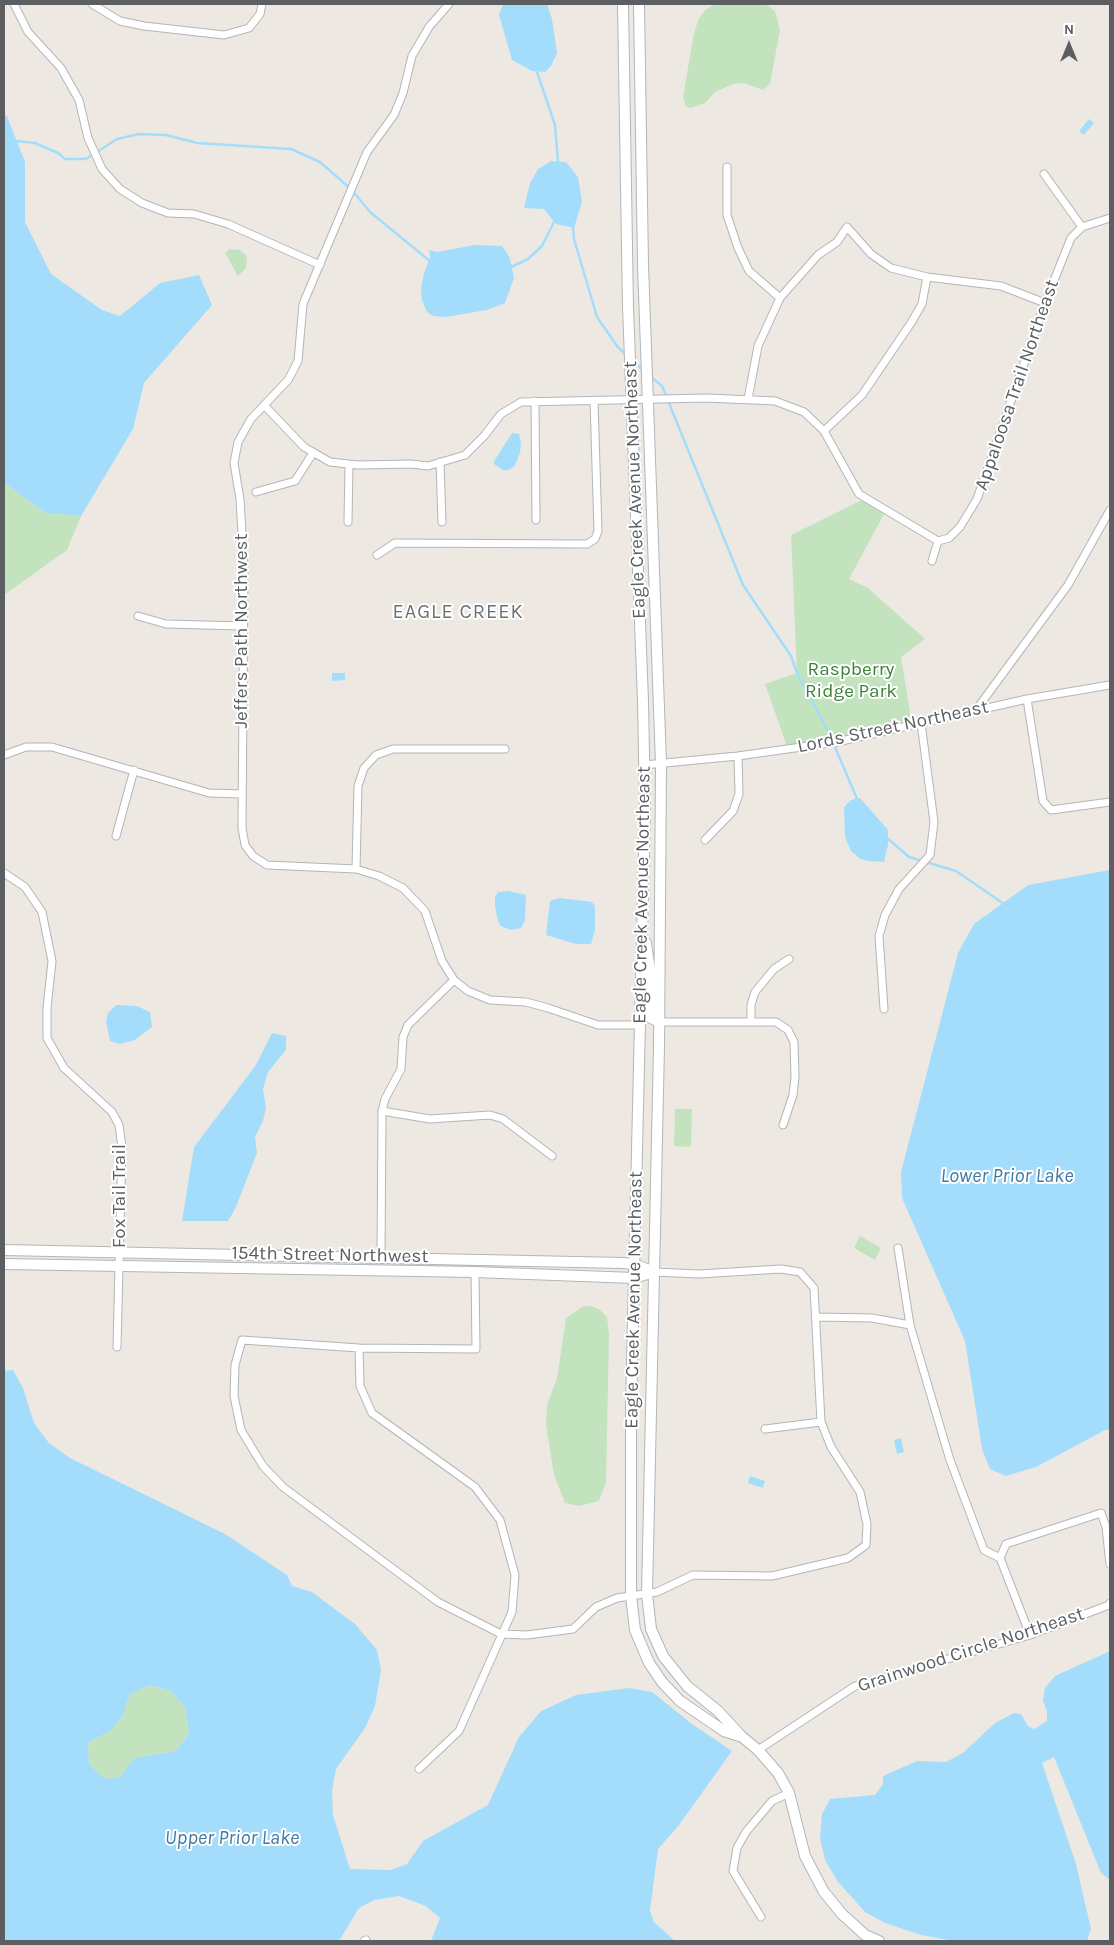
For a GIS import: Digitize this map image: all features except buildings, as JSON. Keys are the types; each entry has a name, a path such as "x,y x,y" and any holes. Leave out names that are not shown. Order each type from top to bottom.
{"main road":[{"name":"Eagle Creek Avenue Northeast","path":"623,4 632,399 644,765 643,930 634,1264 639,1595 663,1656 687,1686 718,1711 740,1736 758,1750 778,1773 789,1793 801,1842 812,1872 824,1892 864,1938 879,1941"},
{"name":"Eagle Creek Avenue Northeast","path":"639,4 648,400 661,764 659,1022 654,1272 639,1595 635,1630 649,1663 662,1682 680,1701 724,1731 740,1736"},
{"path":"643,930 649,960 650,1017 659,1022"},
{"name":"154th Street Northwest","path":"4,1250 381,1256 634,1264 654,1272"},
{"name":"154th Street Northwest","path":"4,1264 475,1272 634,1278 654,1272"}],"street":[{"path":"92,4 120,21 144,26 224,35 250,28 260,14 262,4"},
{"name":"Jeffers Path Northwest","path":"449,4 429,27 412,56 403,93 394,115 367,152 303,304 298,361 288,380 250,419 238,442 234,462 240,499 244,626 242,828 245,846 253,856 267,865 356,869 379,876 403,888 425,911 442,961 454,980 468,991 490,1000 526,1002 598,1025 640,1025"},
{"path":"16,5 28,32 61,68 79,100 88,138 102,169 120,189 142,203 168,213 194,214 228,224 320,266"},
{"path":"726,167 726,215 738,248 749,271 780,298"},
{"path":"1044,174 1082,227 1110,218"},
{"path":"748,399 758,346 780,298 818,256 837,242 847,227 871,254 891,268 927,277 1001,286 1045,303"},
{"name":"Appaloosa Trail Northeast","path":"938,541 949,538 960,527 977,499 1064,251 1071,238 1082,227"},
{"path":"824,431 862,396 911,323 922,304 927,277"},
{"path":"264,406 291,435 313,453 330,462 428,466 466,455 501,414 521,402 632,399 748,399 775,401 804,412 824,431 859,494 938,541 932,562"},
{"path":"535,401 536,520"},
{"path":"377,555 395,543 587,544 595,539 598,530 594,401"},
{"path":"256,492 295,481 313,453"},
{"path":"440,462 442,522"},
{"path":"348,522 349,464"},
{"path":"976,710 1068,585 1110,510"},
{"path":"138,616 166,624 244,626"},
{"name":"Lords Street Northeast","path":"644,765 738,756 837,742 1027,698 1110,685"},
{"path":"1027,698 1043,801 1051,810 1110,802"},
{"path":"884,1009 879,936 885,915 899,889 930,855 934,822 921,723"},
{"path":"4,755 26,748 52,747 209,793 242,794"},
{"path":"356,869 358,786 364,768 376,755 393,749 505,749"},
{"path":"705,840 733,812 739,794 738,756"},
{"path":"116,836 134,770"},
{"name":"Fox Tail Trail","path":"4,873 25,887 42,912 52,961 47,1008 47,1038 64,1068 112,1112 119,1125 122,1147 118,1347"},
{"path":"751,1022 751,1005 755,992 774,969 789,959"},
{"path":"381,1256 382,1112 385,1099 401,1070 403,1037 408,1025 454,980"},
{"path":"659,1022 776,1022 788,1030 794,1042 793,1095 783,1125"},
{"path":"382,1112 430,1119 490,1115 503,1119 552,1156"},
{"path":"898,1248 910,1325 950,1460 984,1550 1000,1558 1030,1635"},
{"name":"154th Street Northwest","path":"639,1595 673,1586 694,1575 772,1576 848,1558 866,1545 867,1524 860,1492 831,1447 821,1422 814,1288 800,1272 781,1269 699,1274 654,1272"},
{"path":"475,1272 476,1349 359,1348 242,1340 235,1365 234,1396 242,1430 263,1466 283,1487 438,1602 501,1634 527,1635 573,1628 596,1607 616,1598 639,1595"},
{"path":"817,1317 872,1318 910,1325"},
{"path":"359,1348 360,1386 372,1413 475,1487 500,1520 515,1574 512,1612 459,1731 419,1768"},
{"path":"765,1430 821,1422"},
{"path":"1000,1558 1006,1544 1101,1513 1106,1527 1110,1564"},
{"name":"Grainwood Circle Northeast","path":"758,1750 855,1686 1030,1635 1110,1603"},
{"path":"761,1917 733,1870 736,1848 746,1832 772,1801 789,1793"}],"green space":[{"path":"716,4 766,4 775,11 780,30 770,84 763,90 744,83 733,84 715,92 705,103 691,108 686,107 683,97 694,33 699,18 705,10"},
{"path":"230,249 240,250 247,256 246,268 238,276 225,253"},
{"path":"4,483 46,513 81,516 67,550 4,595"},
{"name":"Raspberry Ridge Park","path":"862,500 884,514 849,579 868,588 925,639 901,657 912,725 788,749 765,684 797,673 791,535"},
{"path":"675,1109 692,1109 691,1147 674,1146"},
{"path":"860,1236 881,1248 875,1260 854,1248"},
{"path":"591,1306 600,1310 607,1317 609,1336 606,1482 599,1501 579,1506 565,1503 554,1475 546,1425 547,1405 557,1378 566,1318 582,1307"},
{"path":"148,1685 170,1691 185,1707 189,1733 176,1751 134,1758 120,1777 105,1779 89,1764 88,1743 110,1731 122,1717 130,1694"}],"water":[{"path":"503,4 547,4 552,19 557,53 551,66 545,72 532,71 512,60 499,15"},
{"path":"4,115 7,116 25,162 25,222 51,274 102,310 120,316 160,283 199,275 212,305 144,383 133,429 81,516 46,513 4,483"},
{"path":"1089,119 1094,123 1084,135 1079,131"},
{"path":"551,161 566,162 578,177 582,202 574,228 556,224 544,209 524,208 530,183 538,169"},
{"path":"475,245 502,246 510,258 514,278 505,303 487,310 445,317 433,316 427,312 422,300 421,288 430,258 429,250 437,252"},
{"path":"512,433 519,434 521,443 520,453 514,467 503,470 494,464 494,461"},
{"path":"332,673 345,673 345,680 332,681"},
{"path":"860,798 888,830 888,845 884,862 868,861 859,858 851,851 845,837 844,807 851,800"},
{"name":"Lower Prior Lake","path":"1110,870 1110,1430 1105,1430 1036,1467 1006,1476 990,1469 982,1449 965,1341 902,1198 901,1172 958,953 974,924 1028,885"},
{"path":"508,891 526,895 525,920 521,928 511,930 501,926 498,921 495,897 498,892"},
{"path":"559,898 592,902 595,906 595,930 591,944 576,944 546,935 550,901"},
{"path":"116,1005 137,1006 150,1012 152,1027 135,1040 120,1044 110,1041 106,1021 108,1013"},
{"path":"272,1033 286,1036 286,1050 268,1072 263,1089 266,1108 263,1121 255,1137 257,1153 235,1209 228,1221 182,1221 194,1147 256,1065"},
{"name":"Upper Prior Lake","path":"13,1370 23,1388 34,1423 49,1443 70,1458 225,1534 287,1575 292,1586 312,1592 355,1624 377,1650 381,1670 375,1706 365,1728 336,1769 332,1791 333,1815 350,1869 391,1870 407,1864 423,1841 488,1805 519,1737 541,1711 576,1695 629,1688 652,1692 692,1724 732,1751 679,1825 658,1849 650,1911 654,1922 675,1941 431,1941 440,1918 426,1906 399,1896 374,1900 359,1908 339,1941 4,1941 4,1371","holes":["149,1685 170,1691 185,1707 189,1733 176,1751 134,1758 120,1777 105,1779 89,1764 88,1743 110,1731 122,1717 130,1694"]},
{"path":"901,1438 904,1452 897,1454 894,1440"},
{"path":"750,1476 765,1481 763,1488 748,1483"},
{"path":"1110,1651 1110,1880 1101,1873 1054,1757 1042,1763 1076,1864 1091,1929 1087,1941 954,1941 921,1935 885,1923 865,1912 838,1882 825,1860 820,1838 822,1814 830,1799 875,1795 883,1784 883,1776 917,1761 946,1762 963,1753 995,1723 1014,1713 1021,1714 1028,1726 1034,1729 1047,1721 1047,1712 1043,1700 1045,1688 1055,1676"}],"waterway":[{"path":"536,69 555,125 558,163"},
{"path":"15,141 35,143 58,153 65,159 86,159 117,139 139,134 166,135 197,143 291,149 320,162 352,190 370,212 431,262"},
{"path":"509,268 528,259 542,246 555,220"},
{"path":"573,227 574,239 597,317 617,346 626,355"},
{"path":"634,362 643,370"},
{"path":"651,377 662,386 743,585 791,656 797,673 828,731 858,801"},
{"path":"887,838 909,857 956,871 1004,904"}],"district":[{"name":"EAGLE CREEK","path":"458,612"}]}
